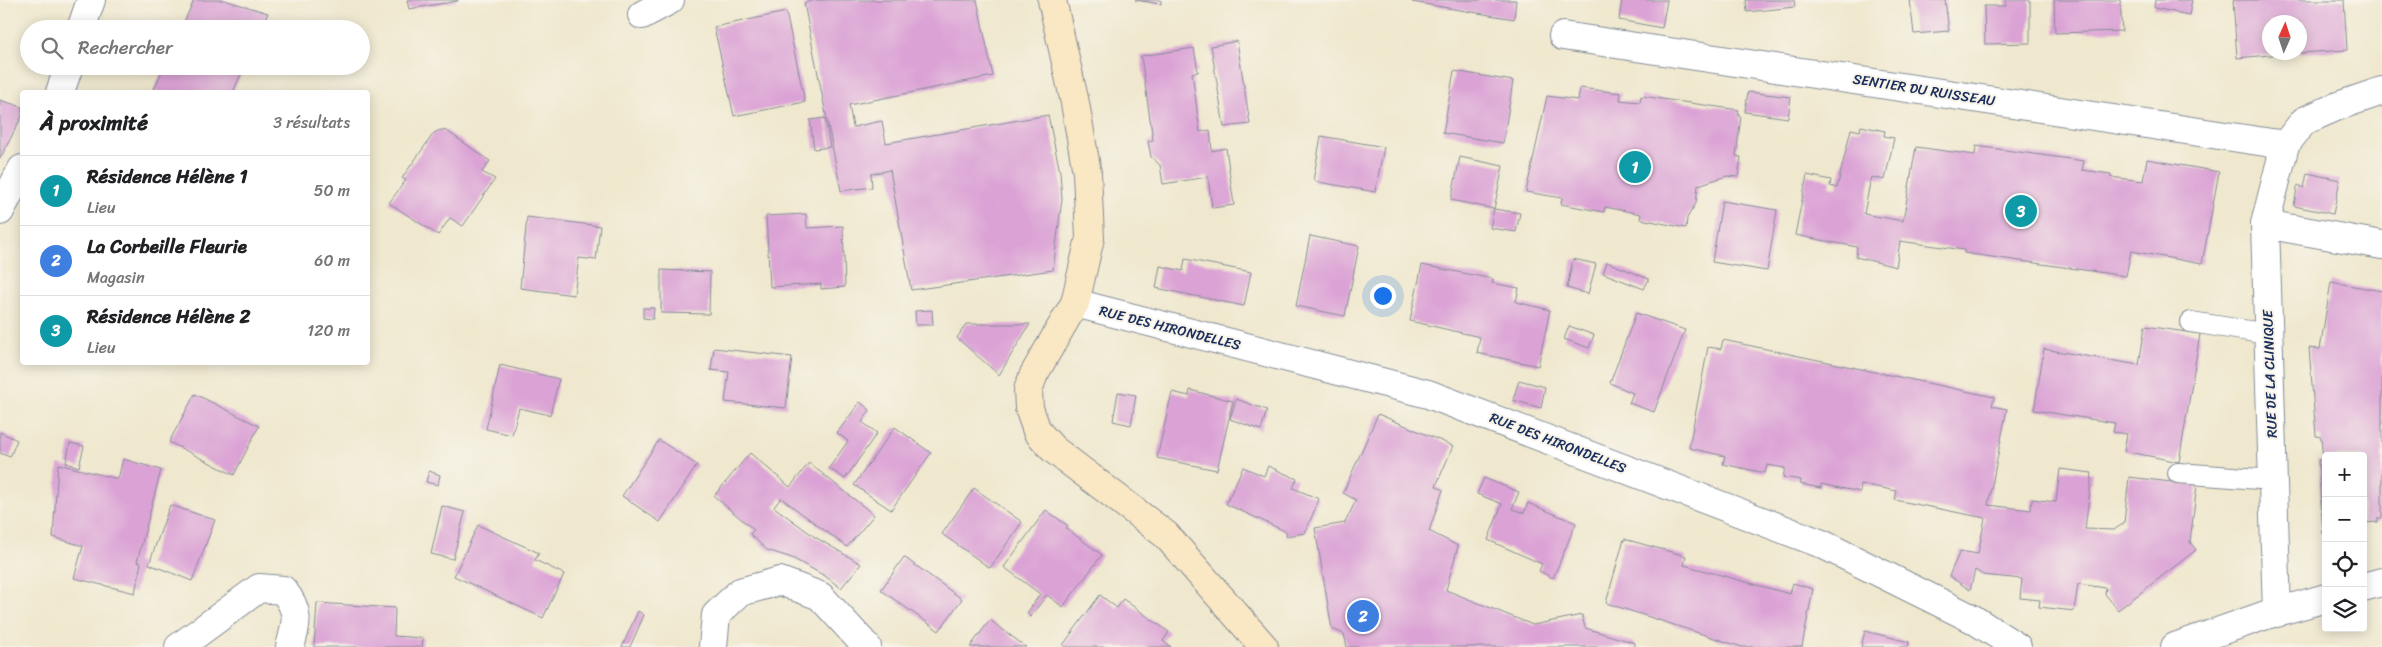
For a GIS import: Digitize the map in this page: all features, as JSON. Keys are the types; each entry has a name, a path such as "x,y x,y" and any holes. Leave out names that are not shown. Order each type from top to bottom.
{"main road":[{"path":"1052,0 1075,103 1087,173 1090,238 1075,303 1034,374 1028,390 1029,408 1037,431 1052,449 1166,535 1264,647"}],"street":[{"path":"84,20 91,0"},
{"path":"642,15 670,0"},
{"name":"SENTIER DU RUISSEAU","path":"1562,36 2285,145"},
{"path":"61,90 66,75"},
{"name":"RUE DE LA CLINIQUE","path":"2277,612 2265,224 2285,145 2304,121 2338,106 2382,91"},
{"path":"0,211 20,173"},
{"path":"2265,224 2382,245"},
{"name":"RUE DES HIRONDELLES","path":"1075,303 1428,394 1822,544 1973,619 2016,647"},
{"path":"713,647 716,615 740,592 780,581 820,596 867,647"},
{"path":"2367,586 2382,582"},
{"path":"179,647 259,588 283,590 294,604 296,627 290,647"},
{"path":"2193,644 2277,612 2322,599"}],"lane":[{"path":"2191,322 2268,334"},
{"path":"2178,473 2273,480"}],"building":[{"path":"194,0 224,0 268,13 265,20 185,20"},
{"path":"407,0 458,0 458,1 409,9"},
{"path":"816,0 977,0 993,76 849,105 853,127 882,121 886,143 1048,115 1060,172 1062,199 1053,270 911,290 890,170 871,174 872,187 841,191 804,3"},
{"path":"1135,0 1161,0 1161,4"},
{"path":"1412,0 1516,0 1514,19 1412,2"},
{"path":"1622,0 1667,0 1662,28 1619,20"},
{"path":"1746,0 1794,0 1795,7 1747,12"},
{"path":"1910,0 1945,0 1949,31 1914,34"},
{"path":"2006,0 2030,0 2030,43 1985,44 1984,6 2006,6"},
{"path":"2054,0 2120,0 2122,31 2055,33"},
{"path":"2155,0 2192,0 2189,15 2154,8"},
{"path":"2233,0 2344,0 2347,50 2307,53 2307,15 2262,15 2262,56 2237,58"},
{"path":"786,12 805,102 734,116 714,27"},
{"path":"1237,41 1250,124 1224,127 1211,46"},
{"path":"1194,48 1198,72 1192,73 1200,132 1210,130 1212,151 1226,148 1234,205 1212,208 1208,177 1163,184 1160,165 1151,157 1148,141 1153,140 1141,56"},
{"path":"1454,71 1513,81 1503,143 1443,133"},
{"path":"160,75 241,75 234,90 154,90"},
{"path":"1580,88 1621,93 1620,100 1640,102 1641,96 1739,110 1738,116 1741,116 1736,156 1741,157 1738,177 1727,176 1698,185 1696,203 1687,218 1686,228 1640,219 1641,214 1605,207 1604,212 1561,204 1562,198 1526,192 1547,96 1578,100"},
{"path":"1748,92 1791,97 1788,118 1745,112"},
{"path":"0,100 20,106 20,120 0,159"},
{"path":"825,118 830,147 814,149 810,120"},
{"path":"1861,126 1885,131 1884,136 1894,138 1885,180 1871,177 1864,214 1903,221 1916,147 1975,155 1976,146 2084,161 2082,170 2111,174 2110,177 2143,181 2147,159 2219,172 2202,264 2131,251 2126,276 1964,253 1964,250 1900,241 1896,267 1856,257 1857,247 1795,235 1807,175 1831,180 1830,186 1837,188 1851,129 1860,131"},
{"path":"440,130 447,131 490,161 482,172 495,179 463,226 450,218 438,235 389,203 406,180 402,178 434,133"},
{"path":"1321,136 1384,147 1375,192 1313,181"},
{"path":"1460,157 1503,166 1494,209 1451,200"},
{"path":"2307,173 2340,180 2333,214 2294,206 2298,185 2304,188"},
{"path":"1722,201 1777,210 1767,271 1712,262"},
{"path":"1494,209 1520,213 1516,232 1490,228"},
{"path":"806,214 807,228 843,226 845,287 821,289 821,284 770,287 766,216"},
{"path":"527,217 600,226 596,260 579,258 574,295 520,288"},
{"path":"1310,236 1359,246 1345,316 1296,306"},
{"path":"1185,259 1251,272 1244,306 1156,288 1160,266 1183,271"},
{"path":"1573,259 1596,264 1588,294 1567,288"},
{"path":"1607,262 1649,279 1644,289 1603,273"},
{"path":"1422,265 1493,279 1492,283 1519,288 1516,302 1550,310 1538,366 1477,353 1480,337 1410,321"},
{"path":"661,270 710,272 709,314 661,313"},
{"path":"2331,282 2382,291 2382,518 2378,518 2378,522 2367,523 2367,452 2322,452 2321,437 2316,436 2309,348 2320,349"},
{"path":"643,308 654,308 653,319 643,318"},
{"path":"932,310 933,325 916,325 915,311"},
{"path":"1636,313 1685,330 1654,412 1629,403 1633,393 1610,383"},
{"path":"966,324 1030,324 999,375 957,338"},
{"path":"1569,326 1594,335 1589,348 1564,339"},
{"path":"2145,326 2200,334 2179,462 2124,451 2127,434 2113,432 2115,423 2034,410 2044,349 2139,365"},
{"path":"1723,340 1994,397 1992,406 2007,409 1988,505 2031,510 2032,499 2056,502 2060,469 2092,473 2085,529 2114,530 2124,523 2129,477 2197,485 2190,542 2196,550 2118,610 2105,594 2106,588 2078,584 2074,611 2039,607 2040,600 2020,598 2022,579 1983,575 1975,570 1970,590 1949,576 1960,551 1978,554 1985,518 1895,500 1897,491 1861,484 1860,492 1821,484 1821,488 1800,484 1801,480 1783,477 1785,468 1767,465 1765,473 1723,464 1725,456 1689,448 1708,347 1721,349"},
{"path":"714,348 792,357 786,408 725,402 729,372 711,370"},
{"path":"500,365 559,379 550,415 519,408 512,435 486,429"},
{"path":"1519,380 1545,387 1541,408 1513,400"},
{"path":"1190,390 1233,401 1217,470 1157,458 1172,392 1189,396"},
{"path":"1118,392 1136,395 1131,425 1113,421"},
{"path":"195,394 259,426 234,475 169,442"},
{"path":"1236,399 1267,410 1261,430 1230,419"},
{"path":"860,402 870,410 862,422 877,433 845,479 829,468 848,441 837,433"},
{"path":"1378,414 1453,446 1436,486 1443,490 1429,531 1458,546 1446,590 1533,625 1582,615 1585,628 1635,643 1635,647 1347,647 1344,634 1332,629 1315,528 1345,523 1356,500 1343,493"},
{"path":"895,427 931,453 891,510 854,485"},
{"path":"0,432 17,440 10,457 0,453"},
{"path":"659,440 697,465 660,522 622,496"},
{"path":"70,443 84,446 79,467 66,463"},
{"path":"750,453 790,487 809,463 874,515 847,547 781,498 774,507 815,537 861,564 841,588 825,576 792,558 767,550 750,534 754,530 714,496"},
{"path":"123,459 161,470 137,562 141,563 135,593 74,578 83,546 53,537 58,464 118,479"},
{"path":"2318,460 2322,460 2322,519"},
{"path":"1268,466 1297,479 1293,488 1319,499 1305,533 1286,536 1287,532 1226,504 1243,467 1264,476"},
{"path":"429,471 440,475 438,485 426,482"},
{"path":"1484,478 1519,492 1512,509 1524,513 1528,503 1576,523 1553,578 1539,571 1542,564 1488,540 1502,504 1477,494"},
{"path":"974,488 1022,522 990,568 942,534"},
{"path":"170,505 215,520 192,581 149,564"},
{"path":"442,506 465,512 453,559 431,554"},
{"path":"1046,510 1068,526 1066,528 1102,555 1063,607 1047,595 1030,617 1027,613 1040,594 1004,567"},
{"path":"478,525 539,553 535,560 564,574 543,618 454,576"},
{"path":"1624,539 1686,556 1684,565 1790,594 1793,583 1813,589 1802,647 1742,647 1606,603"},
{"path":"904,557 962,599 939,631 881,590"},
{"path":"1100,595 1117,608 1123,599 1169,632 1163,641 1171,647 1066,647 1063,645"},
{"path":"317,603 395,608 394,636 423,638 422,647 314,647"},
{"path":"638,611 644,615 630,647 622,647"},
{"path":"990,620 1026,647 970,647"},
{"path":"1865,631 1909,642 1908,647 1861,647"}],"place":[{"name":"Résidence Hélène 1","path":"1635,167"},
{"name":"Résidence Hélène 2","path":"2021,211"},
{"name":"La Corbeille Fleurie","path":"1363,616"}]}
